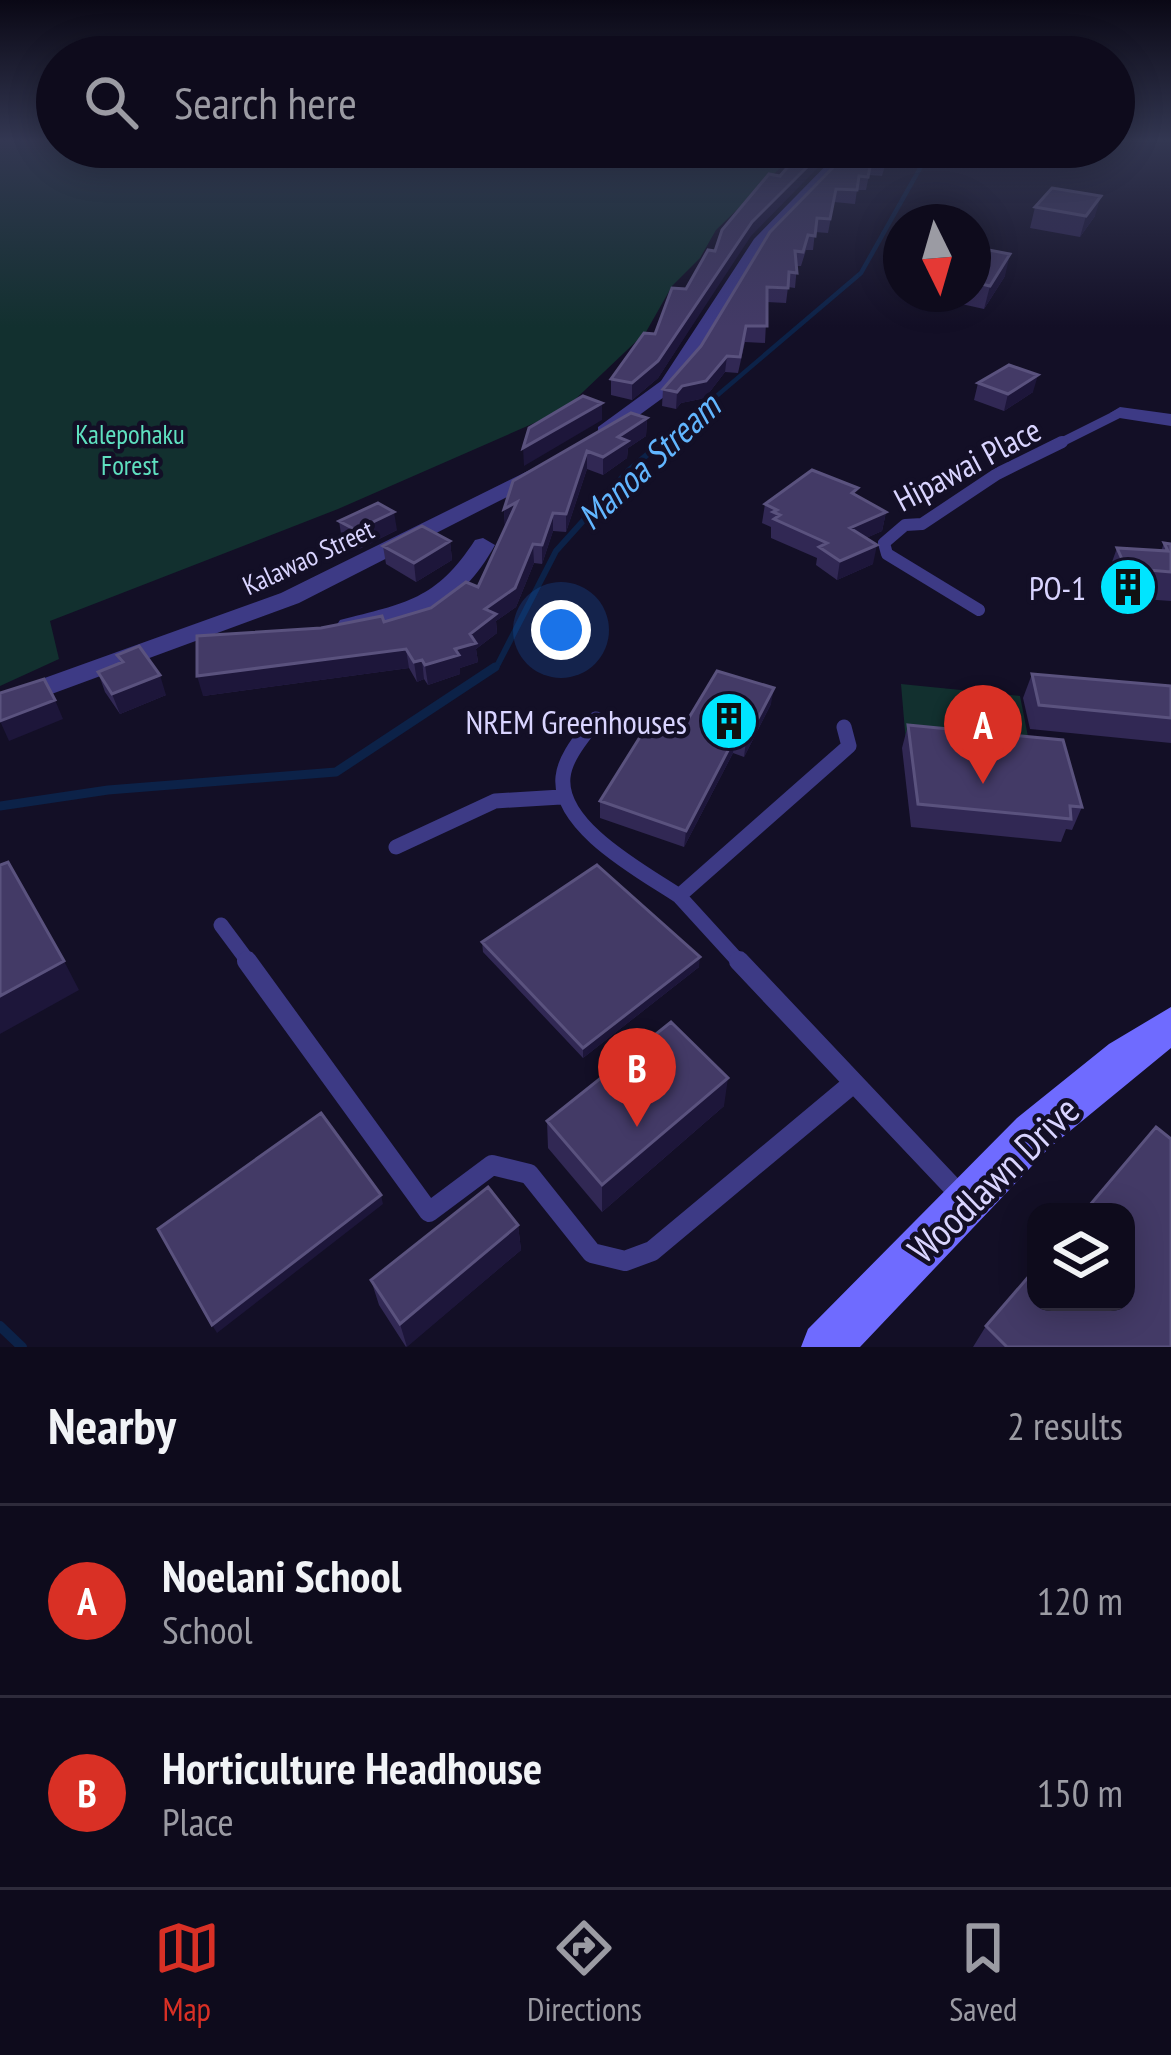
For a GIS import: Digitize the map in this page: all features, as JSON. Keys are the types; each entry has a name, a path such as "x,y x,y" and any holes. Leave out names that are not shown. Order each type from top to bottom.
{"street":[{"name":"Kalawao Street","path":"0,704 172,644 270,616 634,414 668,385 759,242 798,202"},
{"path":"1120,413 1171,420"},
{"path":"328,629 432,603 470,572 483,545"},
{"path":"172,644 245,640"},
{"name":"Woodlawn Drive","path":"826,1347 965,1200 1129,1051 1171,1024"}],"lane":[{"name":"Hipawai Place","path":"980,610 887,554 884,543 905,525 922,524 998,474 1120,413"},
{"path":"596,719 563,771 561,797 577,820 680,896 850,1084 965,1200"},
{"path":"680,896 849,746 844,727"},
{"path":"396,847 484,803 525,791 561,797"},
{"path":"220,926 429,1213 491,1165 529,1174 592,1253 625,1261 652,1251 850,1084"}],"green space":[{"name":"Kalepohaku Forest","path":"0,202 745,202 672,286 646,332 564,410 338,509 50,621 59,659 0,686"},
{"path":"901,684 1020,696 1032,757 906,743"}],"building":[{"path":"746,202 772,202 752,222 658,361 632,383 611,379 644,333 655,334 672,288 686,289 708,250 715,251 722,230"},
{"path":"799,202 833,202 830,219 817,218 815,236 808,235 803,252 795,251 797,273 789,272 788,288 767,287 767,326 746,326 740,357 727,356 706,381 682,386 677,392 663,389 701,346 770,232"},
{"path":"1040,202 1097,202 1086,216 1035,207"},
{"path":"991,250 1010,254 991,284"},
{"path":"1009,365 1038,375 1008,394 978,383"},
{"path":"583,396 602,403 523,448 529,428"},
{"path":"631,413 647,418 618,437 628,441 603,457 587,451 566,514 553,513 542,545 533,544 515,588 485,609 496,614 470,634 476,643 455,649 459,655 425,665 422,660 414,662 406,649 197,676 197,636 321,628 382,616 384,622 431,608 466,582 478,587 517,502 504,509 513,481"},
{"path":"812,470 858,488 852,493 886,512 850,528 877,545 840,561 819,547 827,543 774,519 780,515 773,512 777,510 765,504"},
{"path":"378,503 394,512 356,530 339,521"},
{"path":"422,526 450,541 414,563 383,546"},
{"path":"1164,543 1171,544 1171,572 1126,568 1117,548 1168,551"},
{"path":"139,646 160,675 112,694 98,672 123,662 117,655"},
{"path":"717,671 774,688 746,741 735,737 686,831 600,801 650,721 681,731"},
{"path":"1032,674 1171,686 1171,718 1039,705"},
{"path":"44,679 55,700 0,721 0,693"},
{"path":"908,725 1063,740 1082,807 1070,806 1071,819 918,804"},
{"path":"8,862 64,961 0,996 0,865"},
{"path":"597,865 700,957 583,1048 482,942"},
{"path":"671,1022 728,1078 602,1185 547,1121"},
{"path":"321,1113 381,1195 212,1325 158,1229"},
{"path":"1156,1127 1171,1139 1171,1347 1007,1347 986,1326 1027,1278 1027,1311 1135,1311 1135,1203 1092,1203"},
{"path":"488,1187 518,1225 400,1324 371,1280"}],"waterway":[{"name":"Manoa Stream","path":"659,445 861,273 901,202"},
{"name":"Manoa Stream","path":"491,670 556,551 628,471 662,442"},
{"name":"Manoa Stream","path":"0,806 108,790 336,772 495,667"},
{"name":"Manoa Stream","path":"0,1326 22,1347"}],"place":[{"name":"PO-1","path":"1128,587"},
{"name":"NREM Greenhouses","path":"729,721"},
{"name":"Noelani School","path":"983,784"},
{"name":"Horticulture Headhouse","path":"637,1127"}]}
